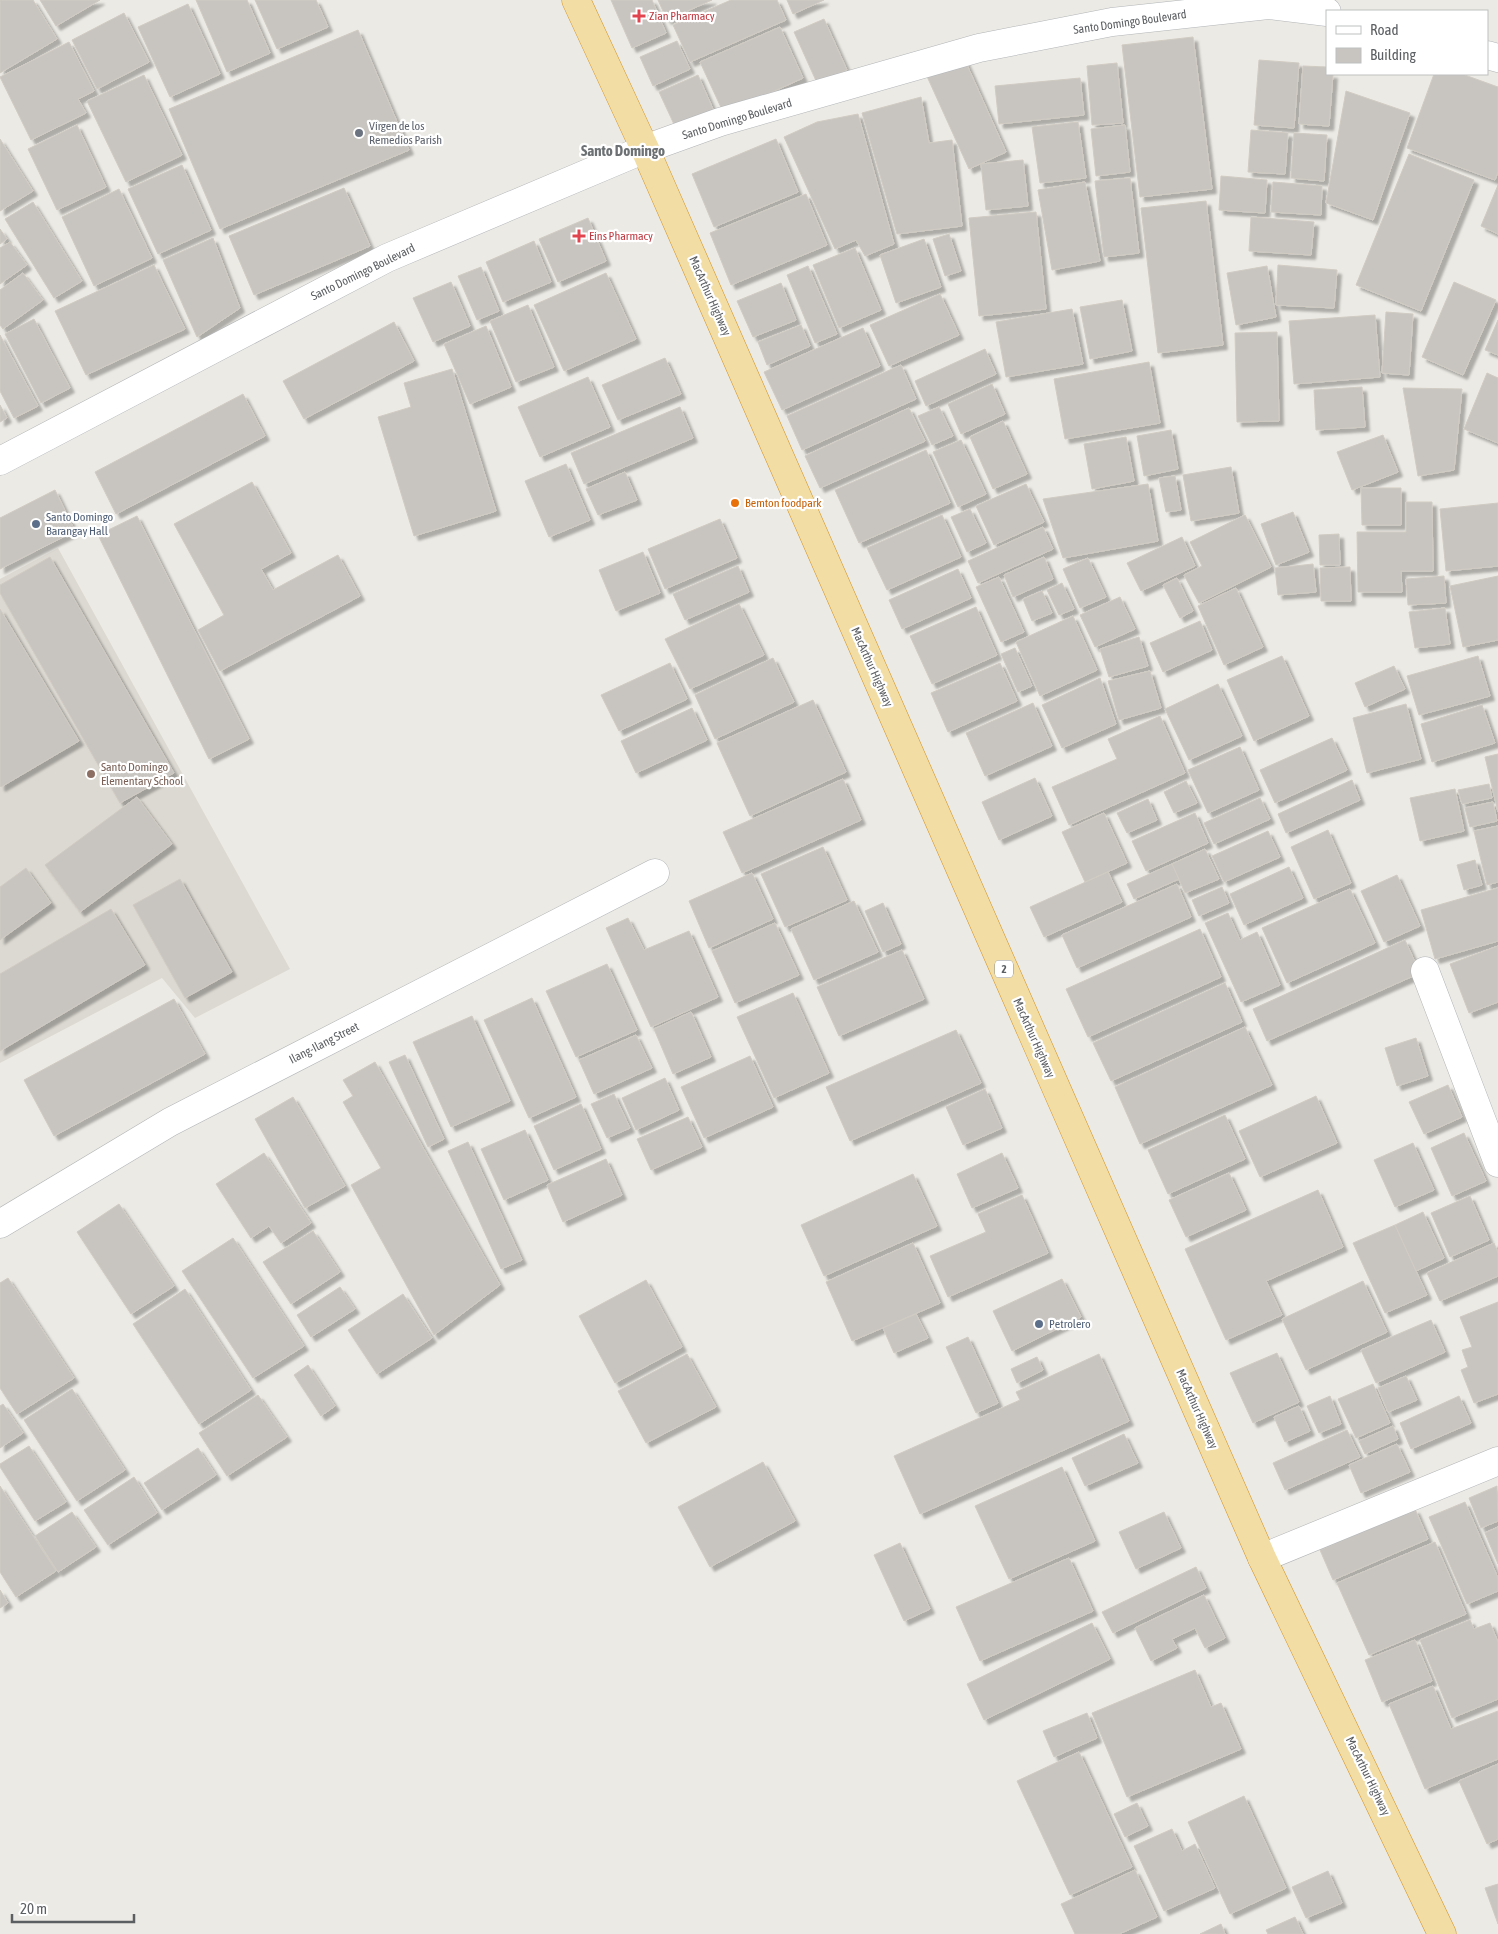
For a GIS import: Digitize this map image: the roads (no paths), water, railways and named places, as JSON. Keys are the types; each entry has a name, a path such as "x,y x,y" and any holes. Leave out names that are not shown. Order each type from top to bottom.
{"highway":[{"name":"MacArthur Highway","path":"576,0 646,149 1262,1558 1442,1934"}],"street":[{"name":"Santo Domingo Boulevard","path":"0,461 386,258 646,149 720,122 979,48 1112,22 1268,2 1326,12"},
{"name":"Ilang-Ilang Street","path":"0,1224 170,1122 654,873"},
{"path":"1425,971 1498,1163"},
{"path":"1262,1558 1498,1461"}],"place":[{"name":"Zian Pharmacy","path":"639,16"},
{"name":"Virgen de los Remedios Parish","path":"359,133"},
{"name":"Eins Pharmacy","path":"579,236"},
{"name":"Bemton foodpark","path":"735,503"},
{"name":"Santo Domingo Barangay Hall","path":"36,524"},
{"name":"Santo Domingo Elementary School","path":"91,774"},
{"name":"Petrolero","path":"1039,1324"}],"district":[{"name":"Santo Domingo","path":"623,150"}]}
